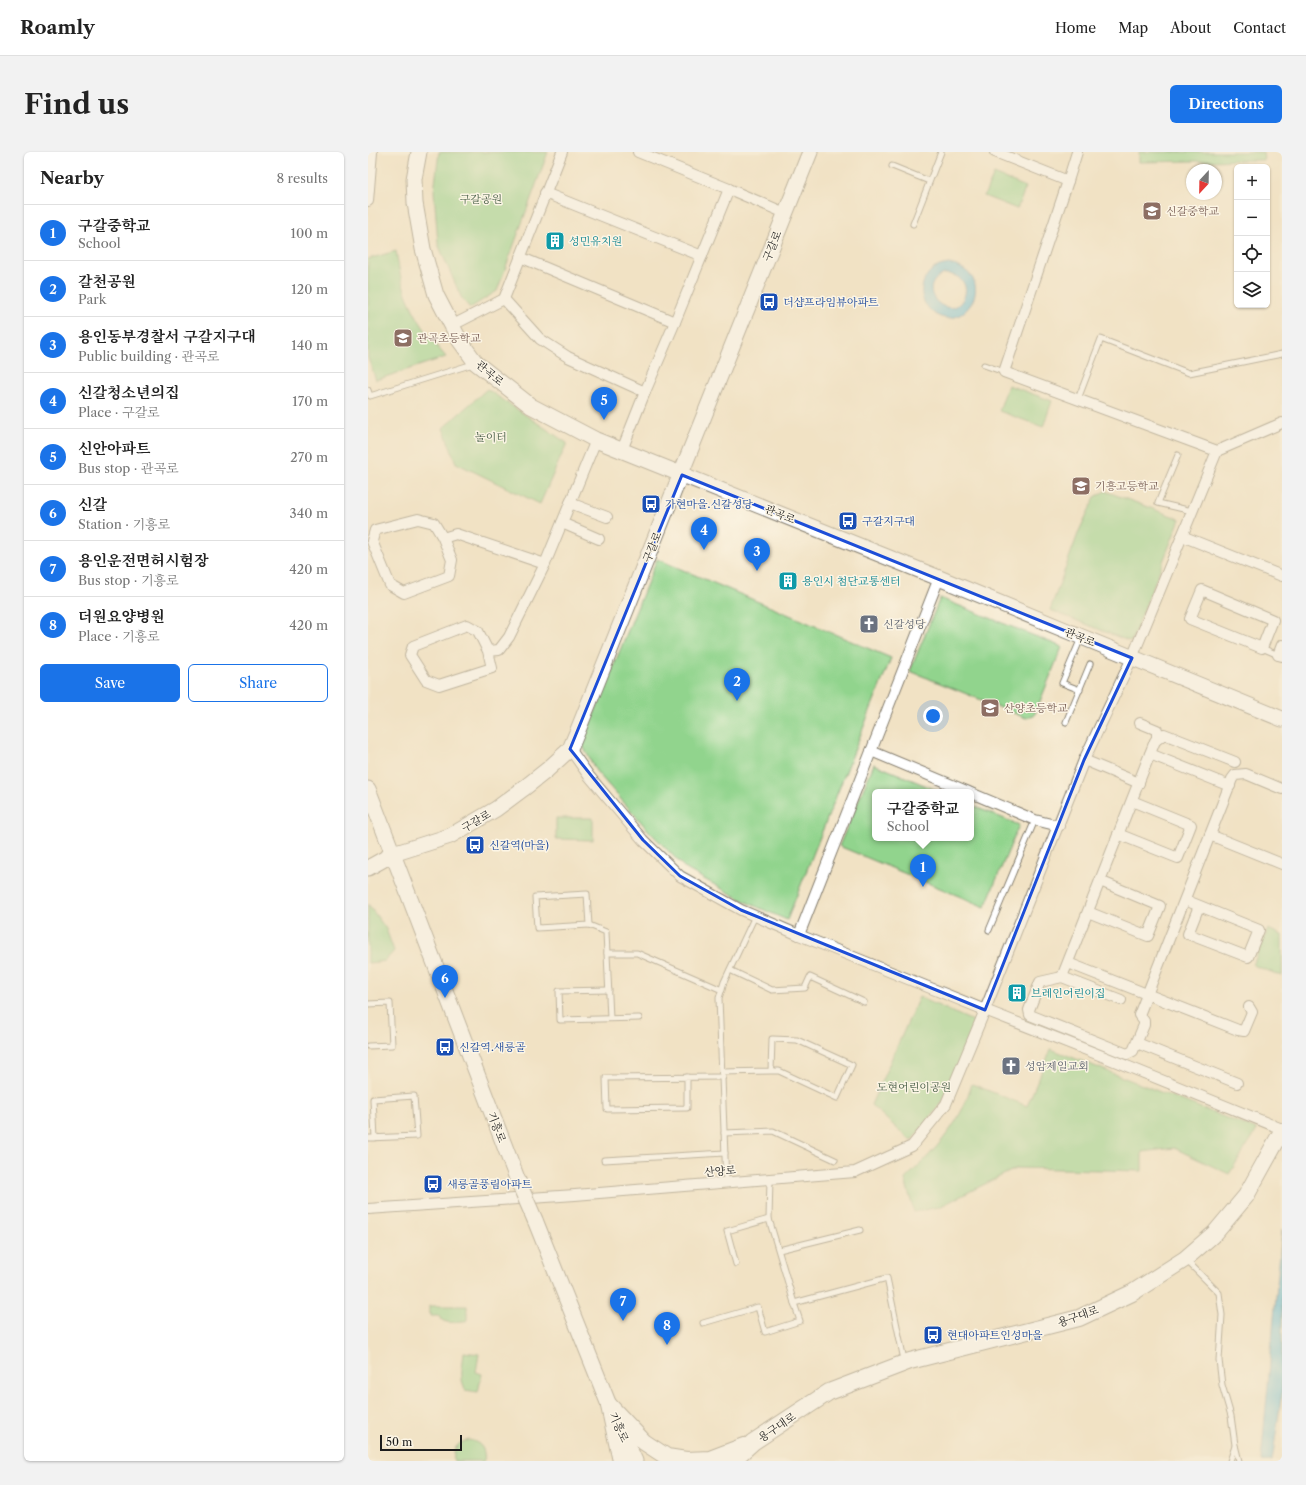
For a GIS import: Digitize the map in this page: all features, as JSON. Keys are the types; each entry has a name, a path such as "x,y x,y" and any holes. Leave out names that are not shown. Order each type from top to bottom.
{"main road":[{"name":"용구대로","path":"732,1461 753,1442 829,1392 905,1363 1079,1318 1132,1294 1185,1259 1215,1233 1246,1196 1282,1130"},
{"path":"609,1405 644,1442 667,1457 686,1460 710,1459 753,1442"},
{"path":"609,1405 621,1461"}],"street":[{"path":"368,201 372,152"},
{"name":"관곡로","path":"419,152 414,179 415,203 428,271 436,295 451,326 476,363 531,406 596,440 939,578 1282,719"},
{"path":"451,326 504,299 562,152"},
{"path":"638,152 785,213"},
{"name":"구갈로","path":"368,868 393,854 450,836 489,813 523,790 570,749 682,474 810,152"},
{"path":"995,152 1068,181"},
{"path":"1077,152 1004,372 1217,451 1282,423"},
{"path":"622,450 645,392 676,322 729,189"},
{"path":"545,193 702,256"},
{"path":"520,257 676,322"},
{"path":"504,299 540,339 568,357 645,392"},
{"path":"488,651 499,650 509,637 545,564 596,440"},
{"name":"산양로","path":"368,1209 855,1172 912,1146 946,1104 1059,826 1084,760 1132,658 1217,451"},
{"path":"570,503 607,518"},
{"path":"418,519 434,523 443,538 452,560 449,576 404,593 390,585 372,541 375,530 418,519"},
{"path":"562,523 599,539"},
{"path":"443,538 456,534 545,564"},
{"path":"1182,536 1282,576"},
{"path":"799,935 939,578"},
{"path":"1202,590 1273,620 1262,648 1190,619 1202,590"},
{"path":"467,625 478,631 488,651 492,668 439,685 426,680 410,655 413,646 467,625"},
{"path":"1280,655 1282,645"},
{"path":"1140,723 1157,730 1158,739"},
{"path":"1062,977 1155,741 1164,734 1235,762"},
{"path":"570,749 589,776 643,840 680,876 741,910 799,935 1107,1058 1282,1130"},
{"path":"871,751 963,789"},
{"path":"1150,754 1230,786"},
{"path":"1084,760 1139,783"},
{"path":"1121,1000 1062,977 1040,982 1029,1010 1030,1015 1128,1054 1133,1051 1144,1025 1144,1021 1139,1016 1235,775 1246,774 1282,789"},
{"name":"기흥로","path":"368,789 518,1182 609,1405 636,1461"},
{"path":"974,794 1035,820 1059,826"},
{"path":"1118,834 1178,858 1191,825 1132,801"},
{"path":"1210,835 1282,864"},
{"path":"1088,912 1148,936 1160,906 1100,881"},
{"path":"1185,900 1259,930 1248,957 1188,934 1199,906"},
{"path":"1068,963 1238,1030 1244,1031 1252,1012 1249,1007"},
{"path":"1137,1042 1237,1082"}],"lane":[{"path":"913,224 941,152"},
{"path":"892,166 929,182"},
{"path":"1078,399 1101,339 1190,373 1282,354"},
{"path":"368,390 370,396 476,363"},
{"path":"984,365 1004,372"},
{"path":"1178,455 1158,503 1192,511"},
{"path":"1080,690 1062,683 1082,638"},
{"path":"1262,648 1280,655"},
{"path":"1066,722 1090,664"},
{"path":"989,930 1035,820"},
{"path":"589,925 587,894 535,897 537,928 589,925 606,932 610,1018"},
{"path":"726,1183 719,998 755,916"},
{"path":"607,953 637,953 722,990"},
{"path":"730,970 772,990 804,988 810,977 864,1002"},
{"path":"609,990 559,991 560,1020 639,1018"},
{"path":"368,1004 390,1003 392,1044 368,1046"},
{"path":"686,1077 687,1108 607,1108 606,1078 686,1077 779,1071 838,1098 852,1065 797,1040 772,1039 771,1071"},
{"path":"368,1138 375,1138 417,1136 414,1096 373,1099 375,1138"},
{"path":"724,1133 773,1131 835,1160"},
{"path":"604,1160 725,1153"},
{"path":"703,1323 758,1307 765,1332 800,1321 769,1219 770,1179"},
{"path":"736,1264 727,1231 769,1219"},
{"path":"779,1250 860,1230"},
{"path":"1185,1259 1219,1293 1222,1315 1220,1360 1222,1385 1231,1416 1239,1461"},
{"path":"794,1303 887,1278 905,1363"},
{"path":"1230,1461 1235,1445"}],"highlighted area":[{"path":"682,475 1132,658 1084,760 985,1010 741,910 680,876 643,840 570,749"}],"green space":[{"name":"구갈공원","path":"439,152 548,152 497,291 470,308 461,297 438,244 434,191"},
{"path":"1139,152 1263,152 1264,160 1139,162"},
{"path":"994,174 1026,187 1017,209 984,196"},
{"path":"396,251 405,292 414,312 432,340 446,357 376,380 368,358 368,259"},
{"path":"1008,385 1052,401 1043,427 999,411"},
{"name":"놀이터","path":"487,389 567,443 540,504 456,463 443,428"},
{"path":"1105,491 1180,519 1131,642 1050,610 1079,531 1095,497"},
{"path":"657,559 891,658 787,920 746,902 686,869 649,831 596,771 582,744"},
{"path":"940,598 1062,647 1034,716 1026,718 910,671"},
{"path":"874,764 934,789 872,789 872,841 974,841 974,806 1019,825 985,907 839,846"},
{"path":"556,818 593,818 593,840 556,839"},
{"path":"368,904 386,929 394,951 385,961 368,963"},
{"path":"1268,929 1282,935 1282,976 1253,965"},
{"name":"도현어린이공원","path":"919,997 977,1023 942,1103 911,1141 871,1105"},
{"path":"1051,1049 1257,1130 1229,1174 1174,1148 1142,1152 1142,1171 1017,1168 939,1207 914,1212 905,1179 929,1155 951,1129 962,1110 972,1084 1027,1106"},
{"path":"429,1306 467,1306 467,1320 464,1322 443,1321 439,1316 431,1316 431,1313 429,1313"},
{"path":"464,1352 479,1354 476,1372 482,1374 478,1392 465,1390 463,1385 462,1371"},
{"path":"469,1440 482,1447 484,1461 454,1461 454,1453 458,1444"}],"water":[{"path":"949,264 966,271 974,281 975,293 970,305 962,314 950,318 938,316 926,305 922,296 922,286 929,273 940,266","holes":["944,274 958,277 964,283 965,287 964,297 958,305 951,308 943,306 937,302 932,295 931,288 935,280"]},
{"path":"1282,1230 1282,1392 1272,1461 1261,1461"}],"place":[{"name":"신갈중학교","path":"1152,211"},
{"name":"성민유치원","path":"555,241"},
{"name":"더샵프라임뷰아파트","path":"769,302"},
{"name":"관곡초등학교","path":"403,338"},
{"name":"신안아파트","path":"604,420"},
{"name":"기흥고등학교","path":"1081,486"},
{"name":"가현마을.신갈성당","path":"651,504"},
{"name":"구갈지구대","path":"848,521"},
{"name":"신갈청소년의집","path":"704,550"},
{"name":"용인동부경찰서 구갈지구대","path":"757,571"},
{"name":"용인시 첨단교통센터","path":"788,581"},
{"name":"신갈성당","path":"869,624"},
{"name":"갈천공원","path":"737,701"},
{"name":"산양초등학교","path":"990,708"},
{"name":"신갈역(마을)","path":"475,845"},
{"name":"구갈중학교","path":"923,887"},
{"name":"브레인어린이집","path":"1017,993"},
{"name":"신갈","path":"445,998"},
{"name":"신갈역.새릉골","path":"445,1047"},
{"name":"성암제일교회","path":"1011,1066"},
{"name":"새릉골풍림아파트","path":"433,1184"},
{"name":"용인운전면허시험장","path":"623,1321"},
{"name":"현대아파트인성마을","path":"933,1335"},
{"name":"더원요양병원","path":"667,1345"}]}
